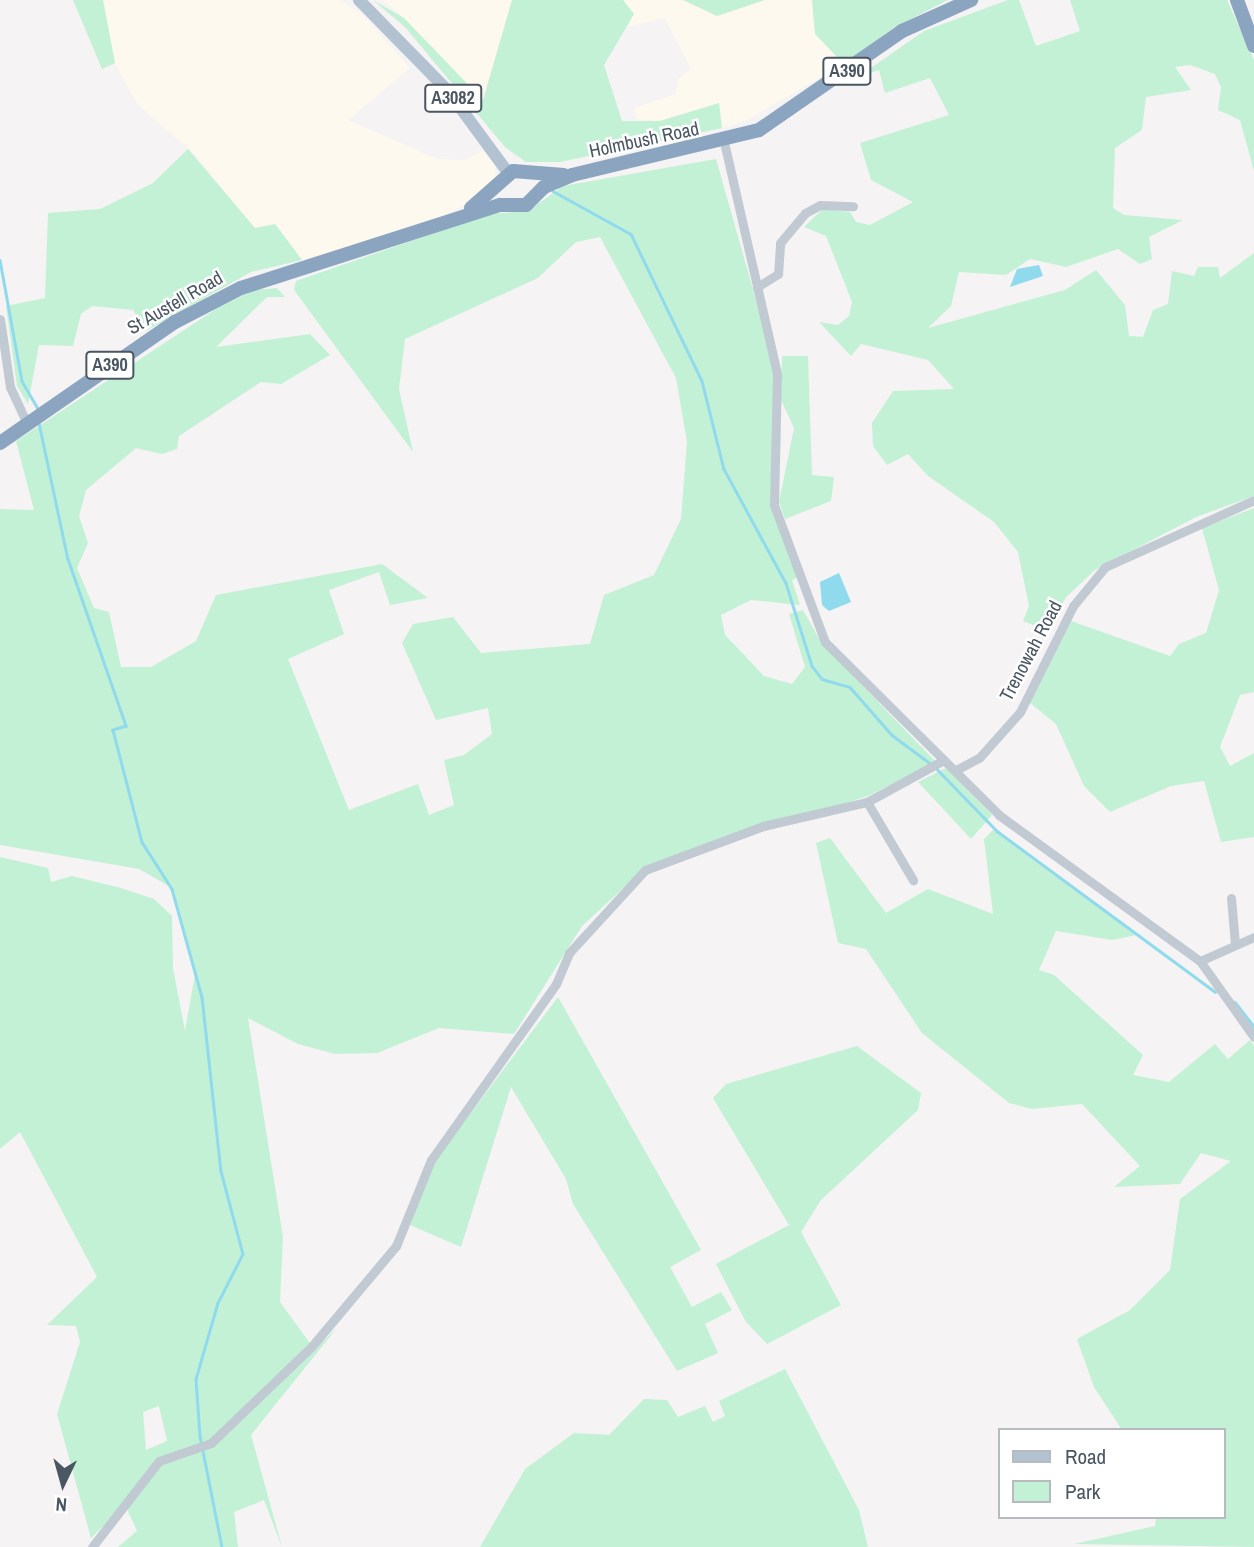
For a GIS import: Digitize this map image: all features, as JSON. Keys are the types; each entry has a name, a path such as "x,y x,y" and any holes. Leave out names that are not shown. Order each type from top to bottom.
{"highway":[{"name":"A390","path":"724,142 786,117 902,31 971,0"},
{"path":"1237,0 1254,46"},
{"path":"1247,0 1254,18"},
{"name":"Holmbush Road","path":"572,175 724,142"},
{"path":"528,174 534,195"},
{"path":"431,228 487,199 505,178 528,174 572,175"},
{"path":"431,228 514,206 572,175"},
{"path":"505,178 502,197 514,206"},
{"name":"St Austell Road","path":"0,443 217,299 431,228"}],"main road":[{"name":"A3082","path":"359,0 448,92 505,178"}],"street":[{"path":"724,142 777,374 774,505 798,578 837,658 937,765 956,770 999,815 1200,961 1254,1037"},
{"path":"757,287 778,274 780,243 804,213 820,205 853,206"},
{"path":"0,319 10,387 27,423"},
{"name":"Trenowah Road","path":"956,770 979,758 1020,712 1073,606 1105,567 1254,500"},
{"path":"92,1547 159,1461 211,1443 312,1346 396,1246 431,1160 556,984 569,953 636,879 763,826 867,802 937,765"},
{"path":"867,802 913,880"},
{"path":"1231,898 1235,944"},
{"path":"1200,961 1254,937"}],"shaded area":[{"path":"103,0 339,0 361,13 410,68 348,120 437,159 466,160 483,150 496,167 495,178 468,203 427,224 302,260 276,224 255,229 194,153 138,105 115,63"},
{"path":"382,0 512,0 483,101 404,18"},
{"path":"623,0 683,0 717,16 765,0 812,0 815,34 844,64 747,120 722,128 719,103 659,121 636,119 634,108 676,94 678,79 691,69 665,18 627,27 634,14"}],"green space":[{"path":"73,0 103,0 115,63 102,69"},
{"path":"373,0 404,18 483,100 512,0 623,0 634,14 604,65 622,121 660,121 719,103 722,128 560,162 526,162 505,147 405,27"},
{"path":"683,0 765,0 717,16"},
{"path":"812,0 948,0 893,28 844,64 815,34"},
{"path":"1008,0 1019,0 1036,46 1080,31 1070,0 1227,0 1254,60 1254,171 1240,120 1218,110 1221,87 1215,74 1190,65 1175,67 1191,90 1146,97 1142,130 1115,148 1113,208 1124,215 1183,220 1149,237 1152,259 1140,264 1118,249 1066,267 1030,259 1006,275 959,272 951,306 928,328 1065,290 1096,270 1125,305 1129,336 1143,337 1153,310 1168,304 1172,271 1194,276 1198,267 1218,267 1220,278 1254,253 1254,496 1196,517 1095,570 1066,597 1049,631 1023,621 1029,606 1018,552 994,522 928,476 908,454 887,465 873,446 872,423 893,391 954,389 928,360 861,344 851,356 819,322 838,325 849,316 852,302 826,236 804,227 823,209 850,212 856,222 870,225 913,202 871,180 860,143 949,115 930,78 885,93 879,70 858,77 924,31"},
{"path":"188,149 255,228 275,224 302,260 251,272 146,331 133,310 92,306 81,314 73,346 39,345 28,404 17,386 6,306 45,298 48,213 100,209 153,183"},
{"path":"716,159 777,374 774,505 798,577 792,580 800,605 751,600 721,615 725,635 764,676 792,684 805,667 789,614 803,610 822,644 936,762 868,796 644,869 582,926 514,1034 439,1028 377,1053 335,1054 298,1044 248,1018 283,1237 280,1302 312,1346 231,1428 336,1329 251,1435 282,1547 264,1500 234,1512 238,1547 118,1547 137,1531 125,1505 91,1538 57,1414 80,1342 76,1326 47,1325 97,1277 20,1132 0,1149 0,857 48,868 51,882 72,876 154,899 172,916 173,968 185,1031 195,974 172,888 139,869 0,845 0,509 34,510 16,441 219,307 254,290 277,288 285,297 267,297 216,347 310,334 330,355 281,384 261,382 179,436 177,449 162,454 136,448 86,490 79,516 88,543 77,568 94,608 109,612 121,667 151,667 196,641 216,595 382,564 428,598 390,605 379,572 329,590 344,634 288,659 349,810 418,784 429,815 454,805 444,760 464,755 492,734 488,708 436,720 402,643 413,624 453,617 481,653 590,644 604,595 654,575 681,519 687,442 676,378 600,237 576,242 538,278 405,339 399,389 413,452 294,290 296,281 489,214 528,211 563,186","holes":["159,1406 167,1441 146,1450 143,1412"]},
{"path":"782,356 808,356 812,475 834,477 831,501 785,519 779,502 794,428 781,400"},
{"path":"1254,508 1254,692 1240,695 1220,747 1230,766 1254,753 1254,837 1221,842 1204,781 1171,786 1110,812 1084,786 1056,724 1030,703 1071,621 1170,656 1179,644 1206,633 1219,590 1202,528"},
{"path":"946,768 992,815 971,839 918,782"},
{"path":"993,830 1137,935 1112,940 1056,931 1039,970 1054,975 1143,1055 1133,1075 1169,1082 1215,1044 1228,1059 1250,1040 1254,1046 1254,1547 1074,1544 1155,1526 1156,1519 1226,1519 1226,1428 1121,1428 1094,1387 1077,1339 1130,1310 1170,1270 1180,1199 1231,1161 1201,1153 1180,1184 1114,1187 1140,1166 1082,1104 1032,1109 1009,1103 922,1033 866,949 838,943 816,843 830,838 886,913 928,889 993,914 984,839"},
{"path":"558,997 701,1250 670,1267 692,1307 721,1292 732,1310 705,1324 718,1353 677,1371 573,1204 566,1179 511,1087 461,1247 410,1225 434,1162"},
{"path":"857,1046 921,1093 918,1110 821,1200 801,1232 841,1305 767,1344 746,1322 716,1264 789,1225 713,1098 726,1084"},
{"path":"785,1369 859,1510 868,1547 480,1547 525,1469 574,1433 609,1435 644,1399 667,1400 678,1417 705,1406 713,1422 725,1416 719,1401"}],"water":[{"path":"1039,265 1043,276 1010,287 1017,269"},
{"path":"839,573 851,602 829,611 822,605 820,582"}],"waterway":[{"path":"553,191 631,234 702,381 724,469 786,583 812,666 822,679 850,687 892,735 931,764"},
{"path":"0,260 22,381 37,407"},
{"path":"39,423 68,559 126,726 113,730 142,842 172,889 202,997 221,1171 243,1254 218,1303 196,1379 200,1436 222,1547"},
{"path":"936,768 997,831 1215,992"},
{"path":"1235,1002 1254,1026"}]}
